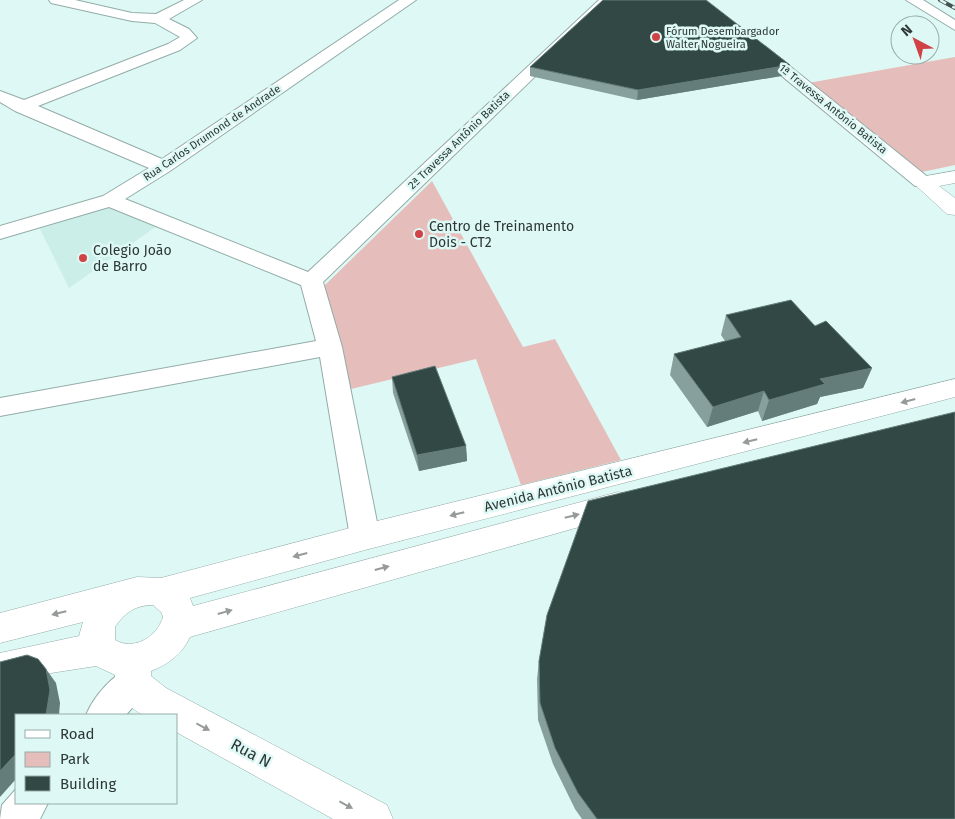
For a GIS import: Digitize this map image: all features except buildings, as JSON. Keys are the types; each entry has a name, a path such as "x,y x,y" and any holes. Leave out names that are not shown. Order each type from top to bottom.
{"street":[{"path":"21,107 174,47 188,38 184,32 158,19 117,15 56,0"},
{"path":"158,19 195,0"},
{"name":"Rua Carlos Drumond de Andrade","path":"0,232 110,200 164,167 409,0"},
{"name":"2ª Travessa Antônio Batista","path":"311,281 607,0"},
{"path":"913,0 955,26"},
{"name":"1ª Travessa Antônio Batista","path":"751,43 955,209"},
{"path":"0,96 21,107 164,167"},
{"path":"922,182 955,177"},
{"path":"110,200 311,281 330,347 364,537"},
{"path":"0,407 330,347"},
{"name":"Avenida Antônio Batista","path":"0,628 123,597 136,592 161,592 364,537 955,388"},
{"path":"525,497 538,525"},
{"path":"178,625 642,498"},
{"path":"105,714 134,672 162,648 172,637 178,625 180,614 177,604 170,596 161,592"},
{"path":"123,597 104,615 98,626 97,638 101,649 109,657 121,661 134,672"},
{"path":"0,670 52,657 101,649"},
{"name":"Rua N","path":"134,672 153,700 373,819"},
{"path":"16,819 28,804"}],"shaded area":[{"name":"Colegio João de Barro","path":"107,206 157,226 69,288 40,229"}],"green space":[{"path":"955,57 955,165 922,172 808,83 910,65 940,65 940,60"},
{"name":"Centro de Treinamento Dois - CT2","path":"432,181 523,347 555,339 621,460 521,485 476,359 351,389 324,286"}],"railway":[{"path":"940,0 955,8"}],"place":[{"name":"Fórum Desembargador Walter Nogueira","path":"656,37"},
{"name":"Centro de Treinamento Dois - CT2","path":"419,234"},
{"name":"Colegio João de Barro","path":"83,258"}]}
